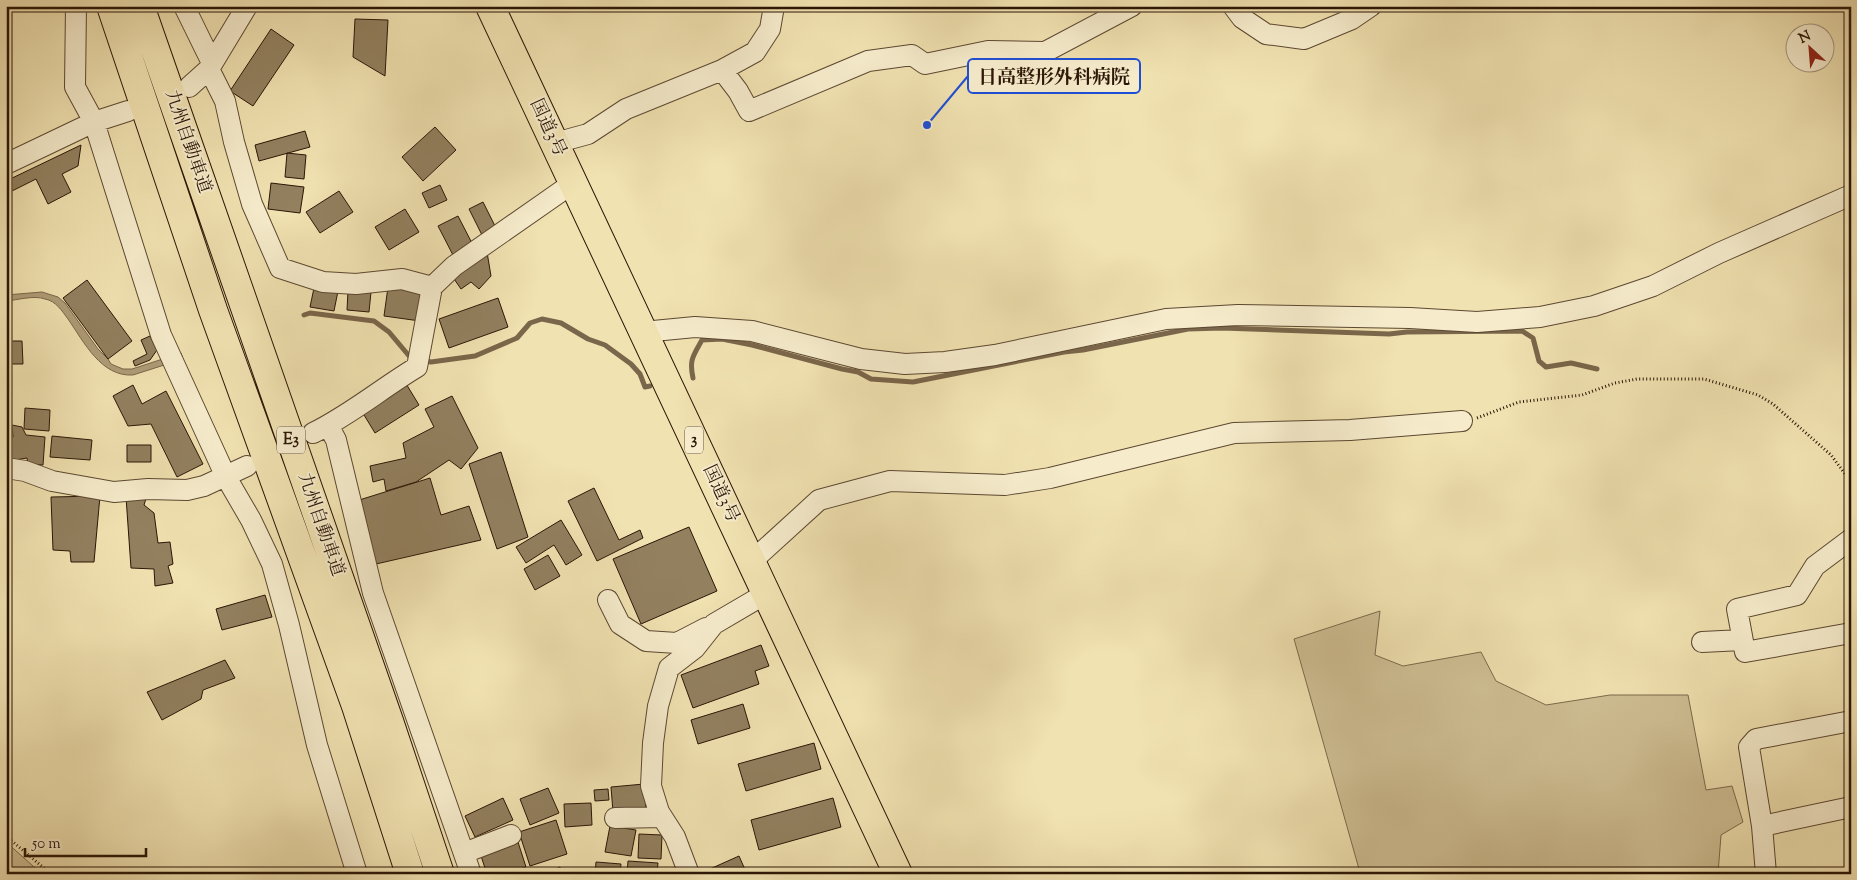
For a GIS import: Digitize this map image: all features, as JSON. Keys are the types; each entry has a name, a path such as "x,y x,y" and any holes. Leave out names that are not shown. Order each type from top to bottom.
{"highway":[{"name":"九州自動車道","path":"111,6 213,310 356,706 410,874"},
{"name":"九州自動車道","path":"140,6 389,721 440,874"},
{"name":"国道3号","path":"490,6 898,874"}],"street":[{"path":"76,6 75,88 94,122 161,335 226,477 251,520 272,564 290,625 317,745 357,874"},
{"path":"184,6 225,102 234,142 252,204 280,268 323,282 356,284 402,279 432,287"},
{"path":"189,87 211,66 247,6"},
{"path":"555,143 588,134 626,109 722,70 755,52 770,29 774,6"},
{"path":"722,70 738,91 749,111 868,61 912,55 925,64 988,51 1045,52 1132,6"},
{"path":"1233,6 1242,18 1266,34 1304,39 1352,20 1371,6"},
{"path":"6,164 94,122 128,111"},
{"path":"471,874 373,593 336,440 321,429 393,382 418,360 432,287 454,266 573,183"},
{"path":"643,332 695,327 752,331 861,359 905,364 945,362 995,355 1166,319 1238,315 1401,318 1476,322 1540,317 1594,306 1654,286 1719,253 1851,195"},
{"path":"751,562 819,500 890,481 1005,485 1050,478 1234,433 1350,430 1462,420"},
{"path":"6,468 25,471 52,481 114,492 148,488 186,490 204,486 247,466"},
{"path":"1851,539 1815,566 1797,595 1736,609 1745,652 1851,633"},
{"path":"608,600 620,624 646,641 677,643 717,623 767,593"},
{"path":"689,874 675,837 658,812 651,786 653,743 658,706 669,668 695,648 717,623"},
{"path":"1702,642 1742,640"},
{"path":"1766,874 1762,826 1749,747 1756,739 1851,720"},
{"path":"1762,826 1851,807"},
{"path":"615,818 662,817"},
{"path":"464,853 511,835"}],"path":[{"path":"1462,420 1477,418 1519,402 1582,395 1615,384 1638,379 1704,379 1758,395 1773,404 1831,455 1851,482"},
{"path":"6,836 51,874"}],"shaded area":[{"path":"42,292 58,297 65,303 111,364 123,369 132,369 181,353 183,359 133,375 122,374 112,370 94,356 63,313 52,302 36,297 6,301 6,295"},
{"path":"1380,611 1375,655 1403,666 1481,652 1496,681 1546,705 1610,695 1688,695 1706,790 1732,786 1743,822 1721,835 1718,874 1359,874 1294,639"},
{"path":"6,842 42,874 6,874"}],"building":[{"path":"355,19 388,20 385,76 353,57"},
{"path":"271,29 294,45 253,106 230,91"},
{"path":"435,127 456,150 423,181 402,157"},
{"path":"305,131 310,147 259,161 255,145"},
{"path":"81,145 78,166 62,174 71,192 48,204 36,179 6,194 6,181"},
{"path":"287,153 306,155 304,179 285,177"},
{"path":"271,183 304,187 300,213 268,209"},
{"path":"440,185 447,200 429,208 422,193"},
{"path":"339,191 353,212 320,233 306,212"},
{"path":"483,202 498,232 484,239 469,209"},
{"path":"405,209 419,232 389,250 375,227"},
{"path":"458,216 475,249 455,259 438,226"},
{"path":"487,252 491,276 479,289 471,282 461,289 452,276"},
{"path":"87,280 132,341 108,359 63,298"},
{"path":"388,287 424,292 420,321 384,316"},
{"path":"314,288 338,291 334,311 310,307"},
{"path":"348,291 371,292 369,312 347,310"},
{"path":"498,298 508,327 449,348 439,319"},
{"path":"150,336 157,350 150,360 135,366 133,361 147,354 141,340"},
{"path":"6,341 22,341 23,364 6,364"},
{"path":"405,382 419,405 375,433 361,410"},
{"path":"133,385 142,404 166,391 203,464 177,477 151,424 128,426 113,396"},
{"path":"452,396 478,448 461,469 449,460 416,482 386,491 384,479 373,482 370,466 406,458 403,443 434,427 425,409"},
{"path":"25,408 50,410 49,431 24,429"},
{"path":"12,425 22,427 26,435 45,437 43,465 28,464 27,458 9,461 6,438 13,437"},
{"path":"52,436 92,440 90,460 50,457"},
{"path":"127,445 151,445 151,462 127,462"},
{"path":"501,452 528,537 497,549 469,464"},
{"path":"430,478 441,515 469,506 481,540 376,564 356,501"},
{"path":"594,488 619,540 640,530 643,538 597,561 568,501"},
{"path":"148,492 144,505 154,513 158,543 170,542 173,564 168,566 173,583 155,586 154,569 131,568 126,497"},
{"path":"100,496 94,562 71,562 70,551 53,550 51,497"},
{"path":"561,520 582,555 566,565 554,545 526,563 516,547"},
{"path":"689,527 717,591 641,624 613,559"},
{"path":"548,555 560,576 535,590 524,569"},
{"path":"265,595 272,617 222,630 216,609"},
{"path":"761,645 769,666 755,671 759,684 693,708 681,675"},
{"path":"225,660 235,678 203,690 201,699 162,720 147,692"},
{"path":"743,704 750,728 698,744 691,720"},
{"path":"814,743 821,769 746,791 738,764"},
{"path":"644,784 646,809 613,812 611,787"},
{"path":"548,788 559,813 530,825 520,799"},
{"path":"608,789 609,800 595,801 594,790"},
{"path":"503,798 513,820 475,837 465,816"},
{"path":"833,798 841,827 759,850 751,820"},
{"path":"591,803 592,825 565,827 564,804"},
{"path":"556,820 567,854 530,866 519,832"},
{"path":"610,826 636,830 631,856 605,852"},
{"path":"639,834 662,835 661,859 638,858"},
{"path":"517,839 526,867 508,874 487,874 480,853"},
{"path":"739,856 747,874 701,874 701,873"},
{"path":"628,861 658,863 657,874 627,874"},
{"path":"596,862 621,864 620,874 595,874"},
{"path":"560,867 563,874 543,874"}],"waterway":[{"path":"304,315 310,313 374,321 389,332 410,357 414,358"},
{"path":"422,360 431,362 475,356 517,338 530,323 542,319 561,323 588,339 605,345 631,364 640,374 645,387 650,386"},
{"path":"693,378 691,367 693,358 702,340 722,339 752,345 858,372 871,379 913,382 1188,329 1222,328 1389,334 1407,332 1522,331 1533,338 1539,361 1546,367 1571,363 1597,369"}],"place":[{"name":"日高整形外科病院","path":"927,125"}]}
